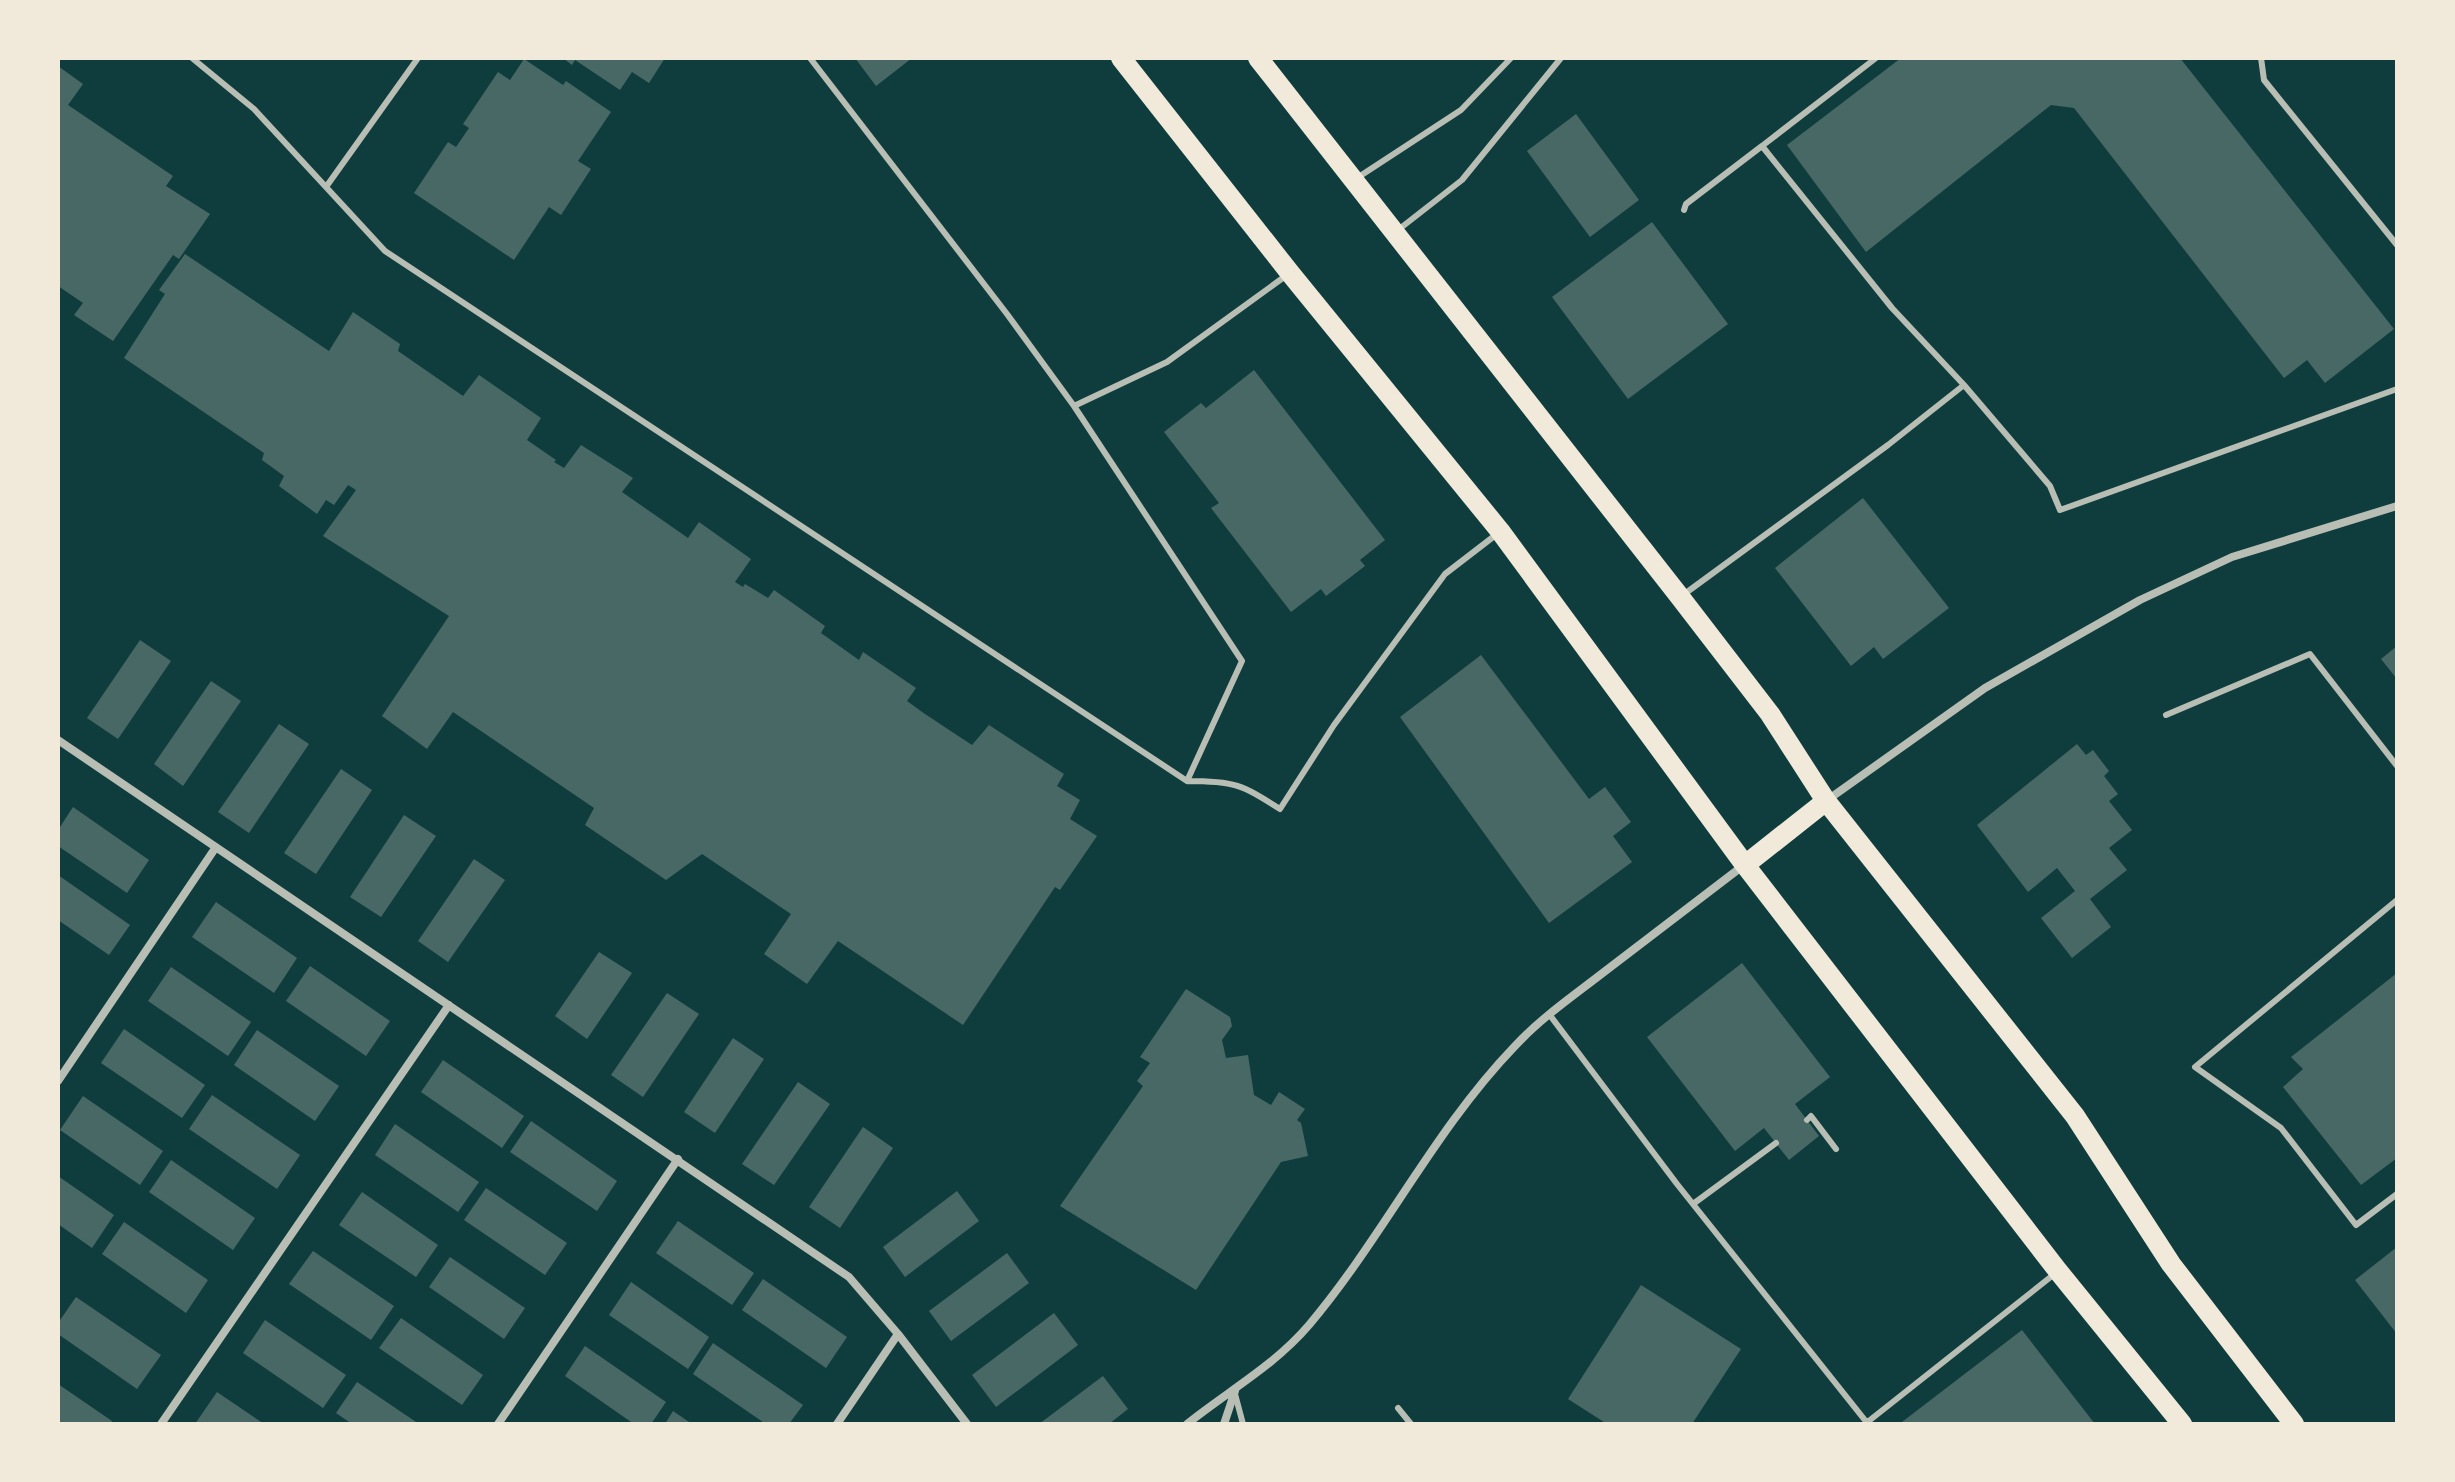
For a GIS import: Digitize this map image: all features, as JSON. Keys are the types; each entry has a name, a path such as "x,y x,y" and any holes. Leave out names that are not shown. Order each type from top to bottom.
{"main road":[{"path":"1121,58 1290,273 1500,531 1745,865 2058,1271 2182,1424"},
{"path":"1258,58 1680,597 1770,714 1826,801 2075,1116 2171,1264 2294,1424"},
{"path":"1745,865 1826,801"}],"street":[{"path":"1826,801 1985,688 2140,600 2232,557 2397,506"},
{"path":"58,740 849,1277 898,1334 967,1424"},
{"path":"58,1081 216,847"},
{"path":"1187,1424 1275,1360 1307,1327 1373,1240 1438,1141 1514,1046 1549,1014 1745,865"},
{"path":"161,1424 449,1005"},
{"path":"498,1424 678,1159"},
{"path":"837,1424 898,1334"},
{"path":"1224,1424 1235,1391"}],"lane":[{"path":"192,58 254,109 385,251 1187,781 1244,785 1280,809 1334,725 1445,574 1500,531"},
{"path":"326,187 418,58"},
{"path":"810,58 1074,406 1242,661 1187,781"},
{"path":"1354,180 1461,110 1511,58"},
{"path":"1395,232 1462,180 1561,58"},
{"path":"1684,210 1686,204 1876,58"},
{"path":"2261,58 2264,80 2397,245"},
{"path":"1762,146 1892,308 1964,385 2050,486 2060,510 2397,389"},
{"path":"1074,406 1167,362 1290,273"},
{"path":"1680,597 1866,463 1964,385"},
{"path":"2166,715 2310,654 2397,766"},
{"path":"2397,900 2195,1067 2281,1128 2356,1225 2397,1194"},
{"path":"1549,1014 1693,1204 1866,1423 2058,1271"},
{"path":"1807,1120 1811,1116 1836,1149"},
{"path":"1693,1204 1776,1143"},
{"path":"1235,1391 1243,1424"},
{"path":"1398,1408 1411,1424"}],"building":[{"path":"563,58 665,58 649,83 632,72 620,90 575,60 572,65"},
{"path":"855,58 912,58 876,86"},
{"path":"1901,58 2180,58 2394,329 2325,383 2307,360 2284,378 2074,108 2051,105 1866,252 1787,145"},
{"path":"524,59 563,85 566,81 611,112 578,161 591,169 561,215 549,207 514,260 414,193 448,142 456,147 469,128 463,124 498,72 510,80"},
{"path":"58,66 83,84 68,105 173,176 166,186 210,214 179,259 173,255 113,341 74,315 83,303 58,286"},
{"path":"1576,114 1639,200 1590,237 1527,151"},
{"path":"1652,222 1728,324 1628,399 1552,297"},
{"path":"185,254 329,351 353,312 400,344 398,351 463,396 479,375 541,418 527,440 556,460 554,462 564,468 581,445 633,478 622,492 688,538 699,522 751,559 735,582 743,587 745,584 768,598 774,590 825,626 821,633 859,660 863,652 916,688 907,701 925,714 972,745 989,725 1064,774 1057,786 1080,800 1070,819 1097,836 1060,890 1055,887 963,1025 838,941 807,984 764,954 791,914 702,854 666,880 585,825 594,808 453,712 427,749 382,716 449,616 323,536 356,490 348,485 334,505 326,500 317,514 279,486 284,476 262,460 264,453 124,358 165,294 159,290"},
{"path":"1254,370 1385,540 1360,560 1365,566 1326,596 1321,589 1291,612 1211,508 1219,503 1164,432 1201,403 1206,408"},
{"path":"1863,498 1949,608 1883,659 1874,647 1851,666 1775,568"},
{"path":"140,640 171,661 118,739 87,718"},
{"path":"2397,646 2397,679 2381,659"},
{"path":"1481,655 1589,799 1605,787 1631,822 1613,836 1632,862 1549,923 1400,717"},
{"path":"211,681 241,701 183,786 154,764"},
{"path":"279,724 309,744 249,833 218,812"},
{"path":"2077,744 2086,755 2093,750 2109,771 2104,776 2118,794 2109,801 2132,830 2109,848 2127,870 2090,899 2111,927 2072,958 2041,918 2075,891 2057,868 2028,892 1977,825"},
{"path":"341,769 372,790 316,874 284,853"},
{"path":"73,807 149,860 127,893 58,846 58,830"},
{"path":"404,815 436,836 381,917 350,897"},
{"path":"474,859 505,880 448,962 418,941"},
{"path":"58,875 130,925 109,955 58,920"},
{"path":"216,902 297,958 274,993 192,937"},
{"path":"599,952 632,973 587,1039 555,1016"},
{"path":"1742,963 1830,1077 1795,1104 1819,1136 1789,1160 1764,1128 1735,1151 1647,1037"},
{"path":"310,966 390,1021 366,1056 286,1001"},
{"path":"171,967 251,1022 228,1056 148,1001"},
{"path":"2397,973 2397,1158 2361,1185 2283,1087 2303,1069 2291,1057"},
{"path":"1186,989 1230,1017 1232,1026 1222,1040 1226,1058 1248,1055 1254,1095 1271,1105 1279,1092 1305,1109 1297,1120 1301,1123 1308,1156 1281,1162 1196,1290 1060,1206 1143,1086 1137,1081 1150,1063 1140,1057"},
{"path":"667,993 699,1014 643,1097 611,1075"},
{"path":"124,1029 205,1085 182,1118 101,1063"},
{"path":"257,1030 339,1086 315,1121 234,1065"},
{"path":"733,1038 764,1059 715,1133 684,1112"},
{"path":"443,1060 524,1116 502,1148 421,1092"},
{"path":"798,1082 830,1104 774,1185 742,1164"},
{"path":"212,1095 300,1155 277,1189 189,1129"},
{"path":"83,1096 163,1151 140,1185 60,1130"},
{"path":"531,1121 617,1181 597,1211 510,1152"},
{"path":"395,1124 479,1182 458,1212 375,1155"},
{"path":"863,1127 893,1148 840,1228 809,1207"},
{"path":"171,1160 255,1218 233,1250 149,1192"},
{"path":"58,1176 114,1215 92,1248 58,1224"},
{"path":"486,1188 567,1243 545,1275 464,1220"},
{"path":"957,1191 979,1221 905,1277 883,1247"},
{"path":"362,1192 438,1245 416,1277 339,1225"},
{"path":"678,1221 754,1273 732,1305 656,1253"},
{"path":"124,1222 208,1280 186,1313 102,1254"},
{"path":"2397,1247 2397,1334 2355,1280"},
{"path":"313,1251 394,1306 371,1340 289,1284"},
{"path":"1007,1253 1029,1283 951,1341 929,1311"},
{"path":"450,1257 525,1308 504,1339 429,1287"},
{"path":"763,1279 847,1337 826,1368 742,1310"},
{"path":"631,1282 709,1337 688,1369 609,1315"},
{"path":"1641,1285 1741,1349 1692,1424 1607,1424 1568,1399"},
{"path":"76,1297 161,1355 137,1389 58,1334 58,1323"},
{"path":"1054,1313 1078,1345 996,1407 972,1375"},
{"path":"401,1318 483,1375 462,1405 379,1348"},
{"path":"265,1320 346,1375 323,1408 243,1353"},
{"path":"2022,1330 2095,1424 1902,1422"},
{"path":"713,1343 803,1405 789,1424 766,1424 693,1374"},
{"path":"585,1346 666,1402 651,1424 634,1424 565,1376"},
{"path":"1103,1376 1128,1409 1109,1424 1039,1424"},
{"path":"357,1382 419,1424 352,1424 336,1413"},
{"path":"58,1384 112,1421 110,1424 58,1424"},
{"path":"217,1392 264,1424 195,1424"},
{"path":"673,1411 692,1424 665,1424"}]}
